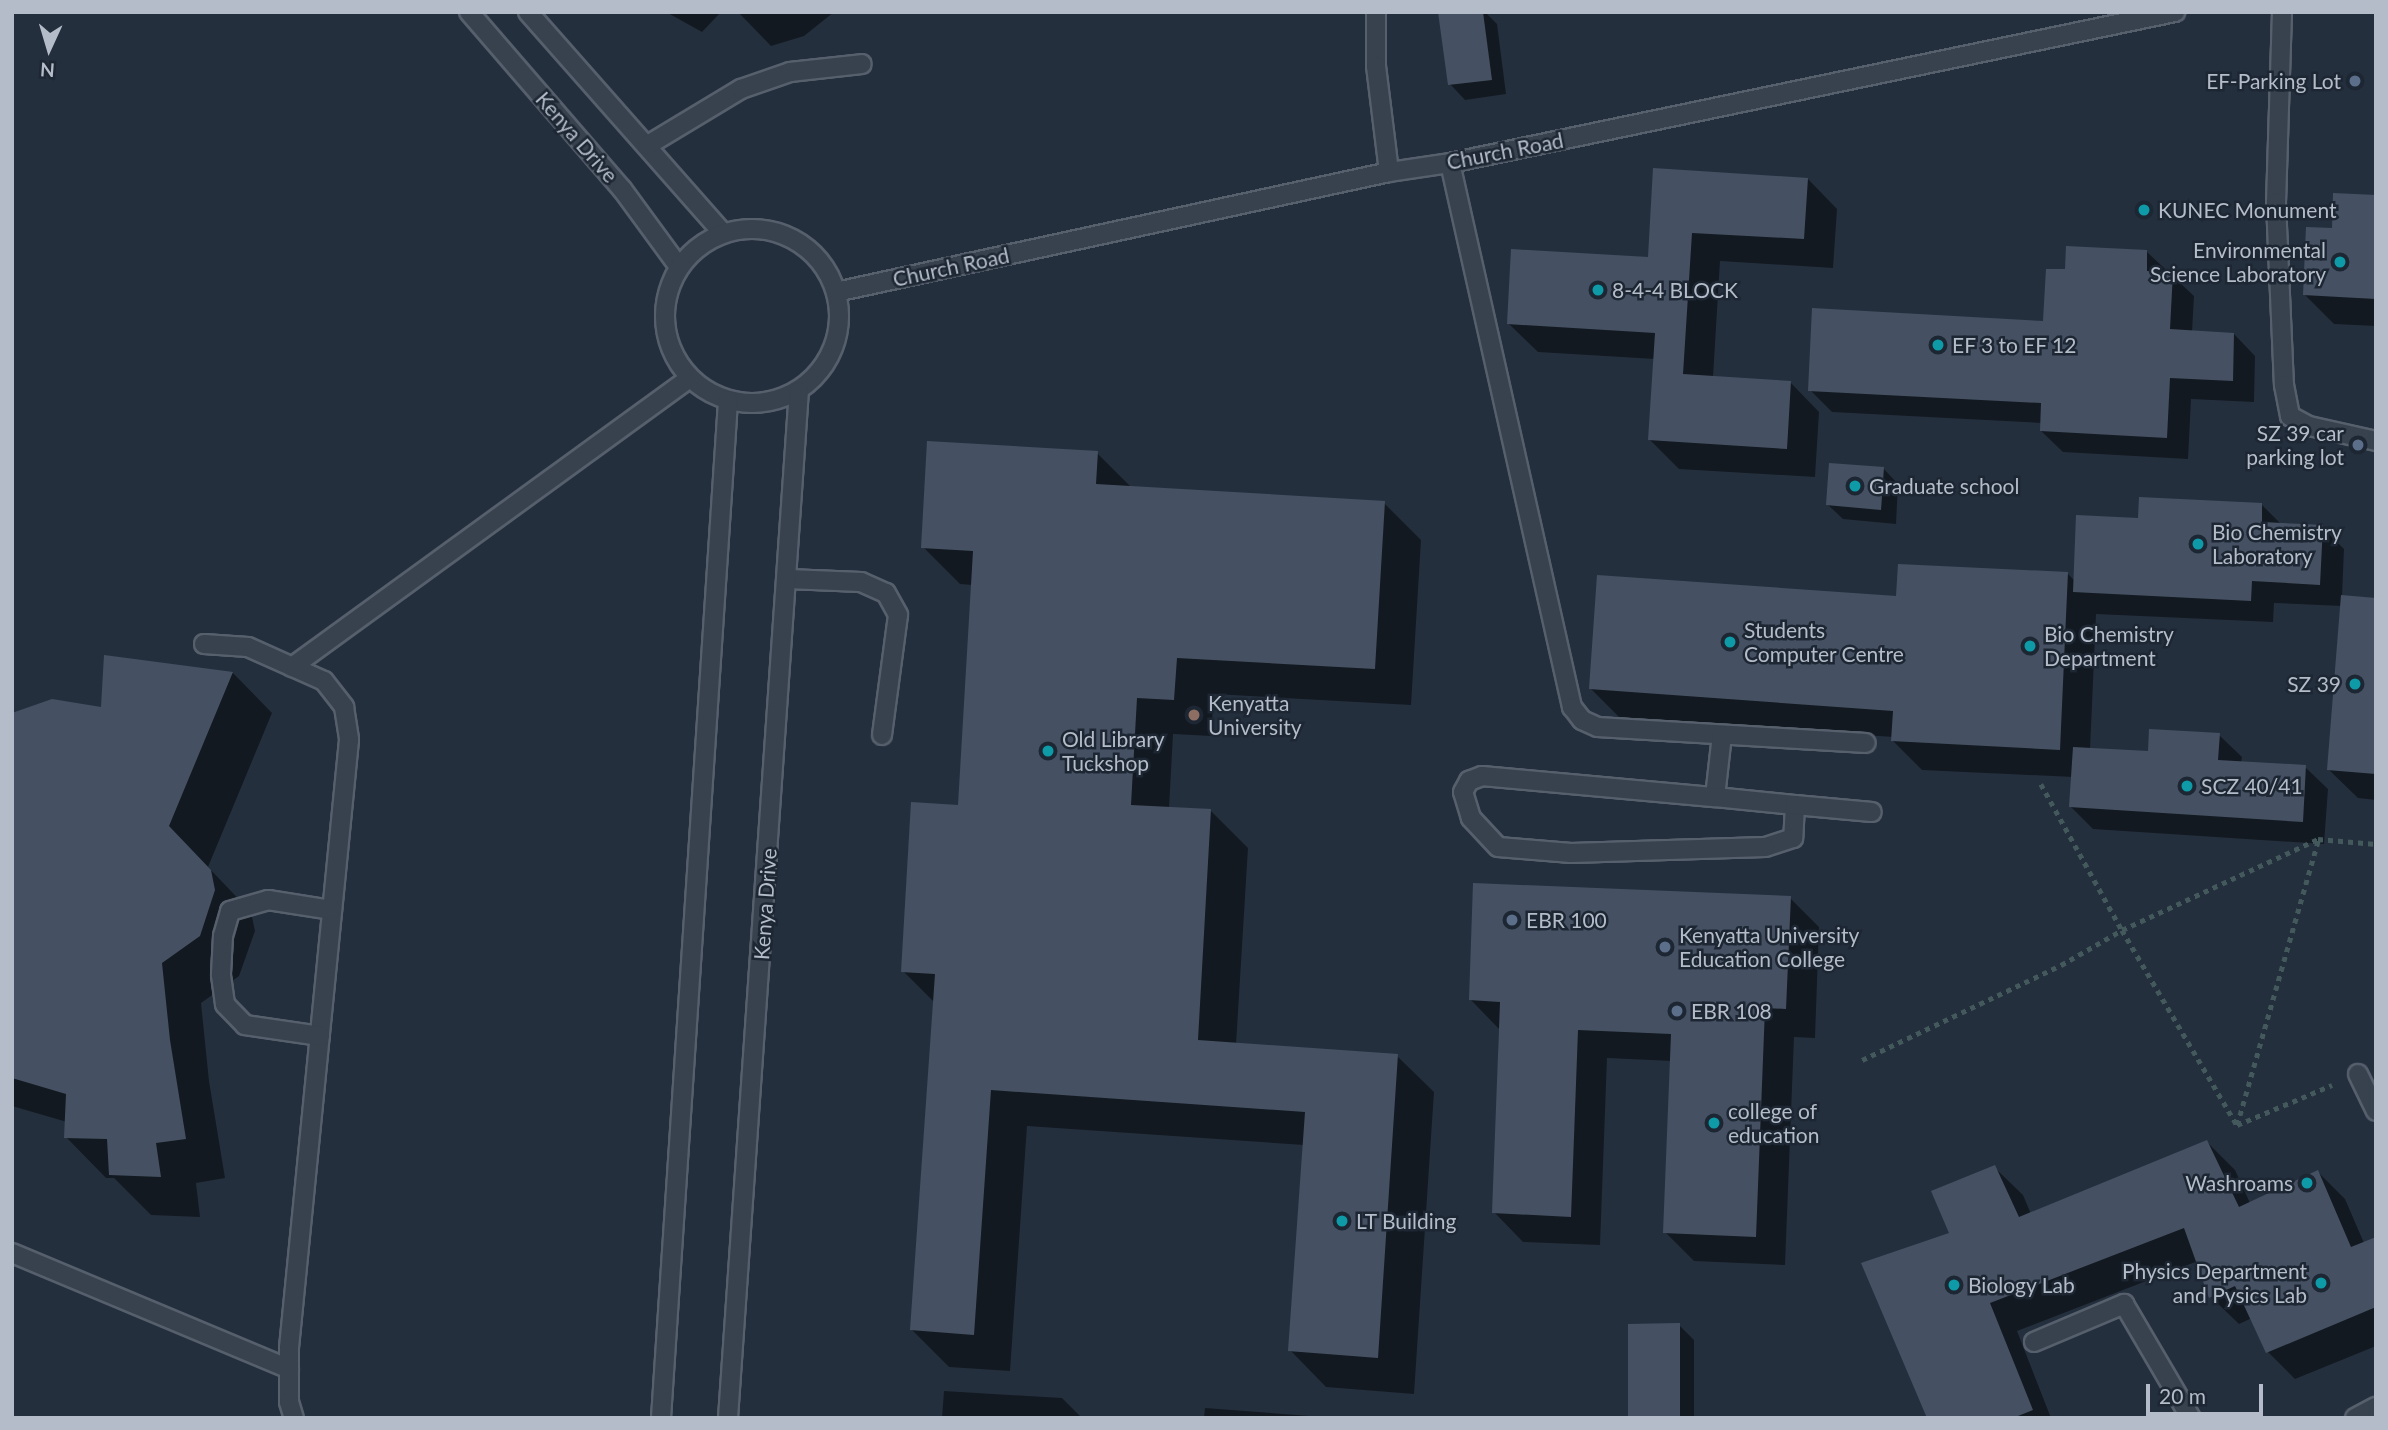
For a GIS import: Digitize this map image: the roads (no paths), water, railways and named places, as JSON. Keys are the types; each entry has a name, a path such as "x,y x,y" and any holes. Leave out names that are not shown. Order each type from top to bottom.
{"lane":[{"name":"Kenya Drive","path":"469,12 622,189 679,267"},
{"path":"528,12 723,233"},
{"path":"1376,12 1376,66 1389,173"},
{"name":"Church Road","path":"836,292 1389,173 1450,163 2175,12"},
{"path":"2282,12 2276,202 2284,385 2290,416 2309,426 2376,441"},
{"path":"648,145 741,89 790,72 862,64"},
{"path":"1450,163 1573,707 1582,720 1598,727 1866,743"},
{"path":"752,228 779,233 796,242 824,267 836,292 840,320 835,348 820,373 799,391 772,402 744,404 714,396 689,379 672,354 663,325 666,295 679,267 698,247 723,233 752,228"},
{"path":"292,667 689,379"},
{"name":"Kenya Drive","path":"728,1418 799,391"},
{"path":"661,1418 729,400"},
{"path":"788,579 861,582 886,593 898,615 882,735"},
{"path":"204,643 248,647 324,681 344,708 349,740 289,1369 289,1402 294,1418"},
{"path":"1714,797 1722,735"},
{"path":"1795,805 1793,838 1765,847 1572,853 1498,847 1471,818 1463,792 1469,781 1482,776 1872,812"},
{"path":"320,1036 245,1025 225,1004 221,974 223,936 230,911 268,901 332,909"},
{"path":"2358,1074 2376,1111"},
{"path":"12,1253 289,1369"},
{"path":"2034,1342 2124,1304 2190,1418"},
{"path":"2355,1418 2376,1407"}],"place":[{"name":"EF-Parking Lot","path":"2355,81"},
{"name":"KUNEC Monument","path":"2144,210"},
{"name":"Environmental Science Laboratory","path":"2340,262"},
{"name":"8-4-4 BLOCK","path":"1598,290"},
{"name":"EF 3 to EF 12","path":"1938,345"},
{"name":"SZ 39 car parking lot","path":"2358,445"},
{"name":"Graduate school","path":"1855,486"},
{"name":"Bio Chemistry Laboratory","path":"2198,544"},
{"name":"Students Computer Centre","path":"1730,642"},
{"name":"Bio Chemistry Department","path":"2030,646"},
{"name":"SZ 39","path":"2355,684"},
{"name":"Kenyatta University","path":"1194,715"},
{"name":"Old Library Tuckshop","path":"1048,751"},
{"name":"SCZ 40/41","path":"2187,786"},
{"name":"EBR 100","path":"1512,920"},
{"name":"Kenyatta University Education College","path":"1665,947"},
{"name":"EBR 108","path":"1677,1011"},
{"name":"college of education","path":"1714,1123"},
{"name":"Washroams","path":"2307,1183"},
{"name":"LT Building","path":"1342,1221"},
{"name":"Physics Department and Pysics Lab","path":"2321,1283"},
{"name":"Biology Lab","path":"1954,1285"}]}
